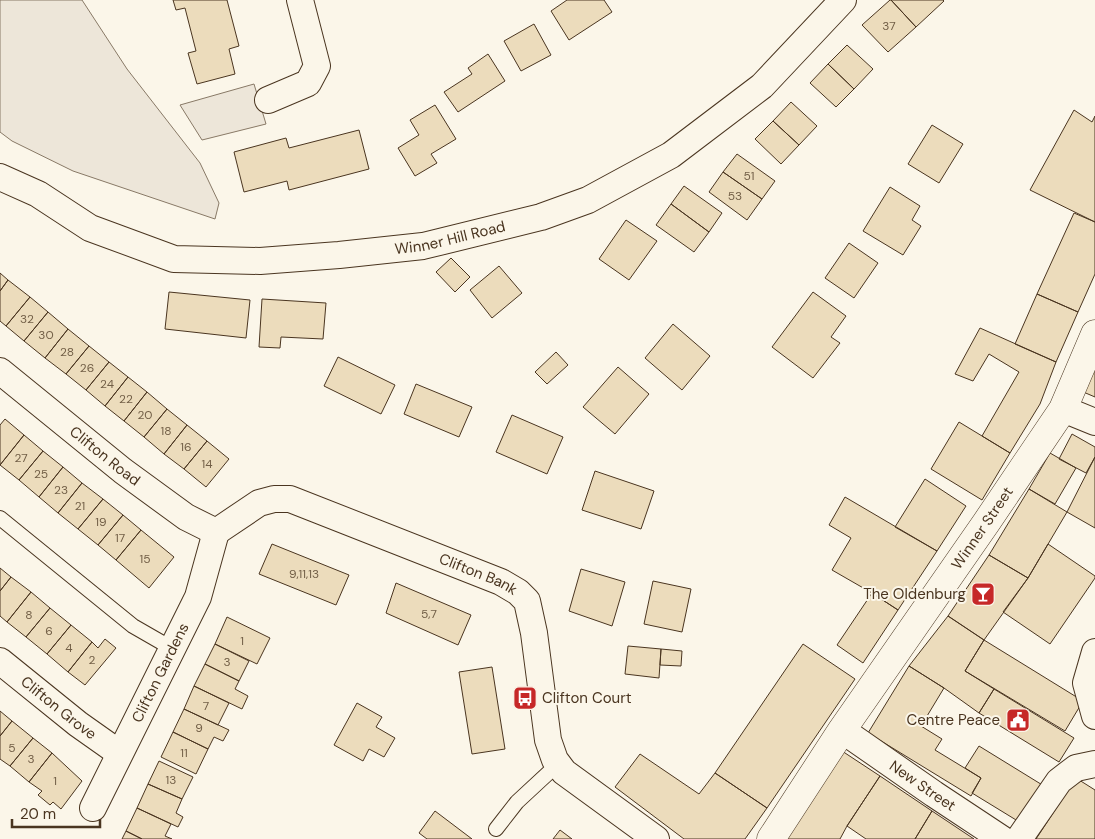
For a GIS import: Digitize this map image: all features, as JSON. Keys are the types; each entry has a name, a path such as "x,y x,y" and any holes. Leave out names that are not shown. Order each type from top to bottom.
{"street":[{"path":"268,100 308,83 317,66 300,0"},
{"name":"Winner Hill Road","path":"0,178 38,194 90,228 174,259 260,261 423,246 541,217 588,200 671,154 762,86 843,0"},
{"name":"Winner Street","path":"771,839 842,730 1063,409 1095,334"},
{"name":"Clifton Road","path":"0,371 123,471 186,517 216,532"},
{"path":"1063,409 1095,422"},
{"name":"Clifton Bank","path":"216,532 259,503 290,499 501,582 518,592 527,601 534,633 548,740 555,760 564,772 656,839"},
{"name":"Clifton Gardens","path":"93,808 198,597 216,532"},
{"path":"1095,652 1086,683 1095,716"},
{"name":"Clifton Grove","path":"0,662 78,724 119,753"},
{"name":"New Street","path":"842,730 1002,839"},
{"path":"1019,839 1059,781 1076,768 1095,764"}],"lane":[{"path":"0,518 133,626 173,649"},
{"path":"496,829 518,802 558,764"}],"shaded area":[{"path":"0,0 82,0 127,69 200,163 219,203 215,219 73,171 12,141 0,132"},
{"path":"254,84 266,124 202,140 180,105"}],"building":[{"path":"173,0 227,0 239,46 229,49 235,74 197,84 188,53 196,51 185,8 176,10"},
{"path":"567,0 604,0 612,12 569,40 551,11"},
{"path":"890,0 916,27 888,52 862,25"},
{"path":"891,0 943,0 944,1 916,27"},
{"path":"534,24 551,55 521,71 504,41"},
{"path":"847,45 873,69 854,89 828,64"},
{"path":"488,54 505,81 458,112 444,92 472,74 468,68"},
{"path":"828,64 854,89 836,107 810,83"},
{"path":"791,102 817,126 799,145 773,121"},
{"path":"435,105 456,139 431,154 437,163 415,176 398,148 419,135 410,120"},
{"path":"1074,110 1092,122 1095,116 1095,222 1030,190"},
{"path":"773,121 799,145 781,164 755,139"},
{"path":"932,125 963,144 939,183 908,164"},
{"path":"359,130 369,169 289,190 287,181 244,192 234,152 286,138 289,148"},
{"path":"737,154 775,181 762,199 723,172"},
{"path":"723,172 762,199 747,220 709,192"},
{"path":"684,186 722,213 709,232 671,204"},
{"path":"890,187 920,206 912,220 921,226 903,255 863,231"},
{"path":"671,204 709,232 694,252 656,225"},
{"path":"1074,213 1095,222 1095,274 1078,312 1037,294"},
{"path":"626,220 657,241 629,280 599,259"},
{"path":"849,243 878,263 854,298 825,278"},
{"path":"451,258 470,277 455,292 436,272"},
{"path":"499,266 522,293 492,318 470,290"},
{"path":"0,273 8,280 0,291"},
{"path":"8,280 30,297 6,326 0,321 0,291"},
{"path":"169,292 250,300 246,338 165,329"},
{"path":"813,292 846,316 831,337 840,343 813,378 772,347"},
{"path":"1037,294 1078,312 1056,362 1015,344"},
{"path":"30,297 48,312 24,341 6,326"},
{"path":"262,299 326,303 323,339 281,337 280,348 259,347"},
{"path":"48,312 68,329 45,358 24,341"},
{"path":"673,324 710,356 682,390 645,358"},
{"path":"980,328 1056,362 1040,404 1010,453 982,436 1019,372 989,354 973,381 955,374"},
{"path":"68,329 89,346 66,374 45,358"},
{"path":"89,346 109,362 86,390 66,374"},
{"path":"556,352 568,365 547,384 535,372"},
{"path":"338,357 395,385 381,414 324,386"},
{"path":"1095,358 1095,397 1081,391"},
{"path":"109,362 128,377 105,406 86,390"},
{"path":"618,367 649,394 615,434 583,407"},
{"path":"128,377 147,392 124,421 105,406"},
{"path":"416,384 472,407 459,437 404,414"},
{"path":"147,392 167,409 144,437 124,421"},
{"path":"167,409 187,425 164,454 144,437"},
{"path":"512,415 563,437 547,474 496,452"},
{"path":"5,419 24,435 0,465 0,425"},
{"path":"959,422 1010,453 982,500 931,469"},
{"path":"187,425 207,441 184,469 164,454"},
{"path":"1072,434 1095,447 1095,457 1086,473 1059,459"},
{"path":"24,435 43,451 19,480 0,465"},
{"path":"207,441 229,459 206,487 184,469"},
{"path":"43,451 63,467 39,497 19,480"},
{"path":"1050,453 1076,468 1055,504 1029,489"},
{"path":"1095,457 1095,528 1067,512"},
{"path":"63,467 82,483 58,513 39,497"},
{"path":"595,471 654,491 641,529 582,510"},
{"path":"925,479 966,506 937,551 895,527"},
{"path":"82,483 103,499 78,529 58,513"},
{"path":"1029,489 1067,512 1028,578 989,555"},
{"path":"845,497 937,551 898,610 832,570 851,538 829,525"},
{"path":"103,499 123,515 98,545 78,529"},
{"path":"123,515 141,530 116,560 98,545"},
{"path":"141,530 174,557 149,588 116,560"},
{"path":"272,544 349,575 336,605 259,574"},
{"path":"1048,544 1095,576 1050,644 1003,612 1028,578"},
{"path":"989,555 1028,578 984,640 948,616"},
{"path":"0,568 11,577 0,591"},
{"path":"581,569 625,582 612,626 569,611"},
{"path":"11,577 31,592 7,622 0,616 0,591"},
{"path":"653,581 691,589 682,632 644,624"},
{"path":"396,583 471,615 458,645 386,613"},
{"path":"31,592 50,608 26,637 7,622"},
{"path":"872,593 898,610 863,663 837,645"},
{"path":"50,608 71,625 47,654 26,637"},
{"path":"948,616 984,640 965,671 994,689 979,713 909,666"},
{"path":"227,617 270,638 257,664 215,644"},
{"path":"71,625 92,642 68,672 47,654"},
{"path":"105,639 116,648 85,685 68,672 92,642 98,648"},
{"path":"984,640 1083,701 1065,731 965,671"},
{"path":"215,644 249,661 239,681 205,664"},
{"path":"803,644 855,679 767,808 715,773"},
{"path":"628,646 661,649 659,678 625,674"},
{"path":"661,649 682,651 681,666 660,665"},
{"path":"205,664 239,681 235,689 248,696 242,709 194,686"},
{"path":"909,666 944,688 921,726 942,739 935,750 981,778 971,796 868,733"},
{"path":"492,667 505,749 472,754 459,672"},
{"path":"194,686 229,703 218,725 184,709"},
{"name":"Centre Peace","path":"994,689 1074,738 1059,762 979,713"},
{"path":"357,703 382,717 376,727 395,738 384,757 369,749 363,761 334,745"},
{"path":"184,709 229,730 223,741 214,737 208,749 173,732"},
{"path":"0,711 12,721 0,736"},
{"path":"12,721 33,738 10,766 0,759 0,736"},
{"path":"173,732 208,749 196,774 161,757"},
{"path":"33,738 52,753 29,782 10,766"},
{"path":"979,746 1044,786 1021,823 972,793 981,778 965,768"},
{"path":"842,751 880,776 840,839 786,839"},
{"path":"52,753 82,781 61,809 53,802 50,805 38,795 42,791 29,782"},
{"path":"640,754 699,794 715,773 767,808 745,839 684,839 615,787"},
{"path":"159,761 193,777 182,799 148,784"},
{"path":"880,776 932,811 915,839 866,839 847,826"},
{"path":"1076,778 1095,790 1095,839 1036,839"},
{"path":"148,784 182,799 176,813 183,817 178,827 137,808"},
{"path":"137,808 171,824 165,836 172,839 142,839 126,831"},
{"path":"435,811 472,839 427,839 419,833"},
{"path":"932,811 974,839 915,839"},
{"path":"560,830 572,839 553,839"},
{"path":"126,831 142,839 122,839"}],"place":[{"name":"The Oldenburg","path":"983,594"},
{"name":"Clifton Court","path":"525,698"},
{"name":"Centre Peace","path":"1018,720"}]}
